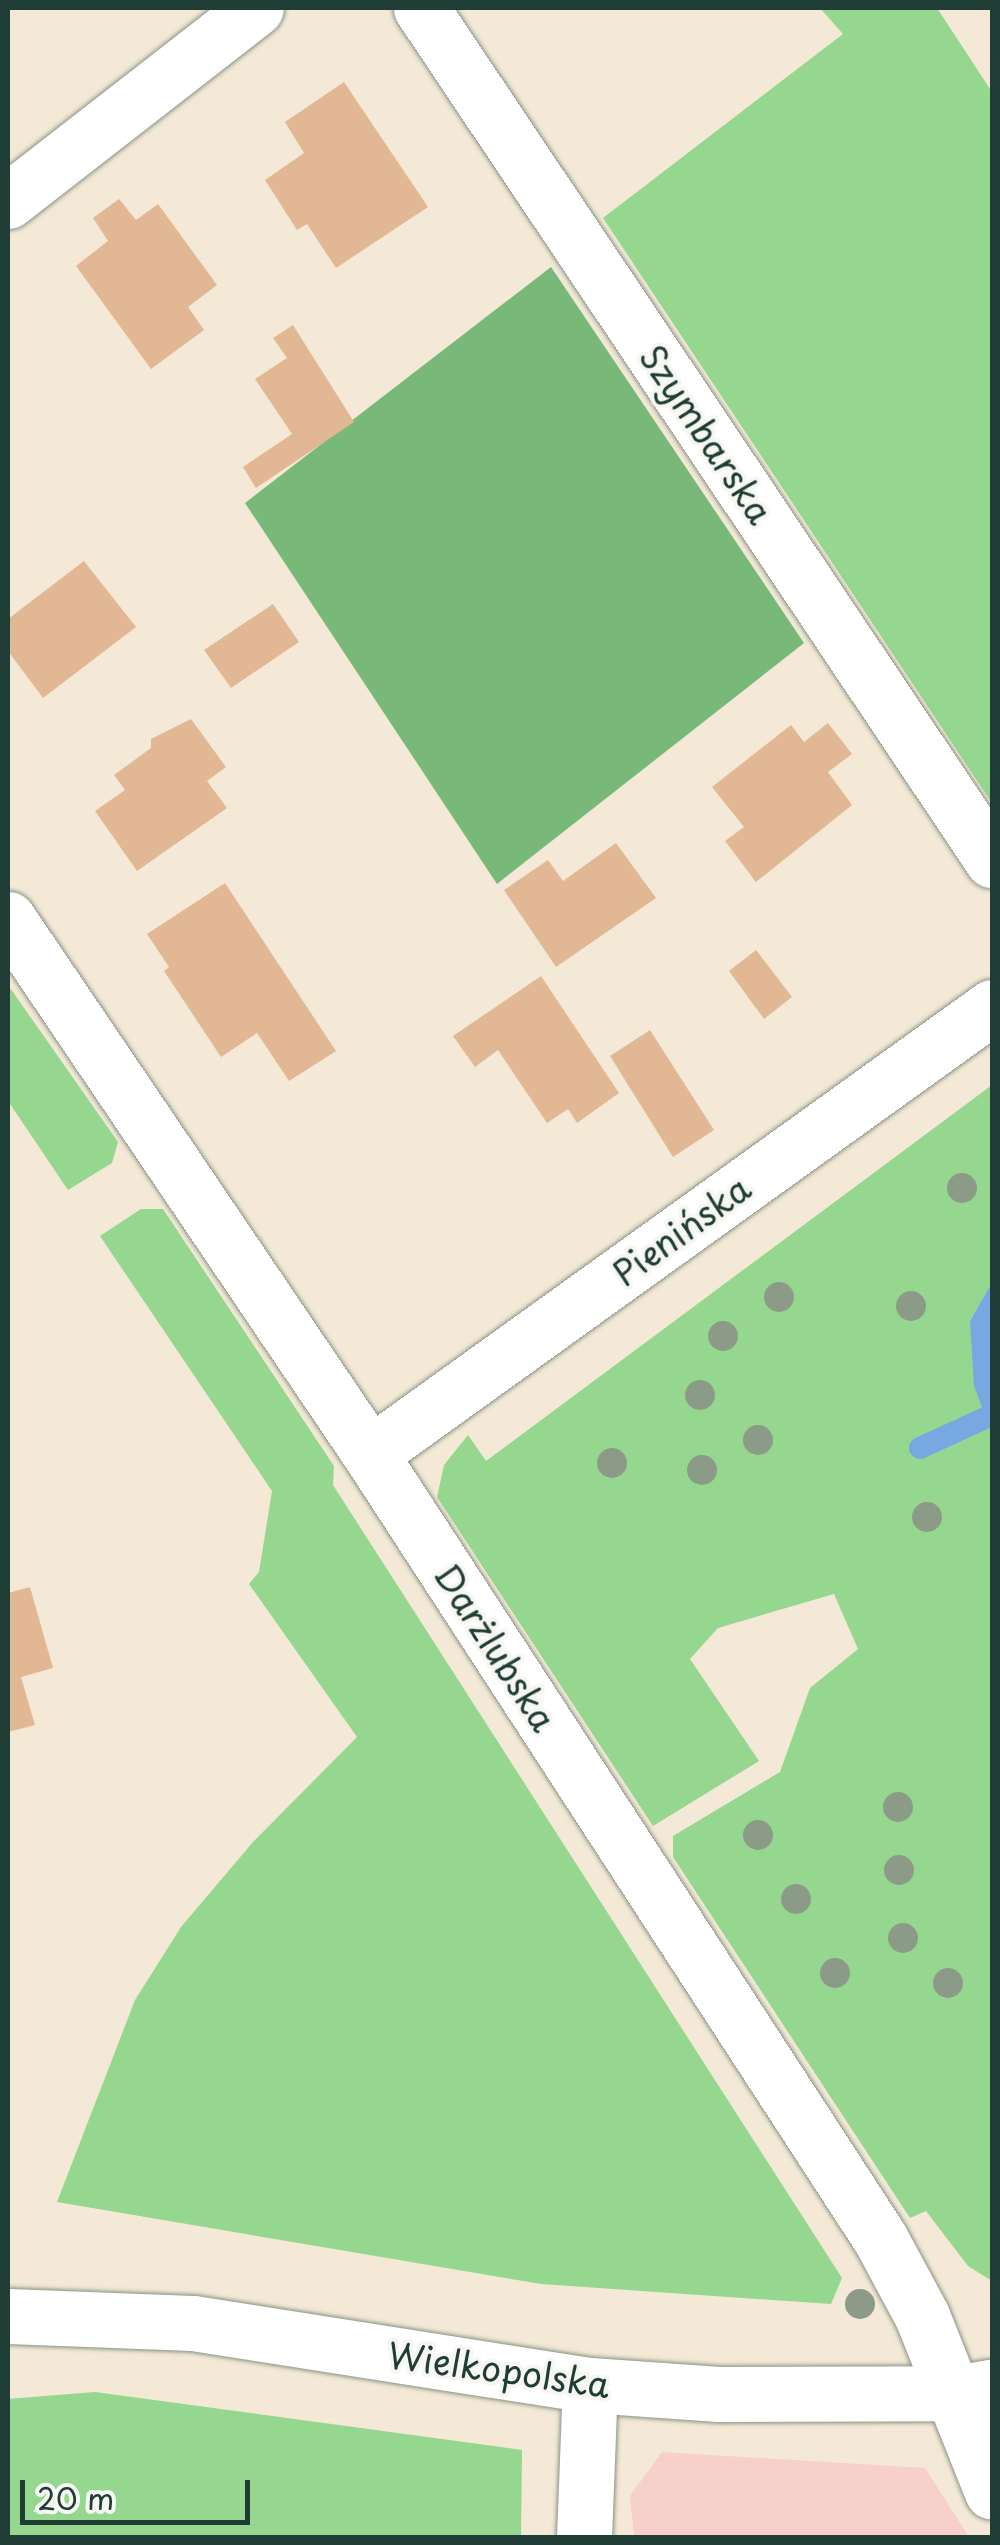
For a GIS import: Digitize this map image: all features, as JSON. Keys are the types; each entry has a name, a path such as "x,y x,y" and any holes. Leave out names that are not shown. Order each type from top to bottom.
{"street":[{"path":"8,201 256,8"},
{"name":"Szymbarska","path":"421,8 992,860"},
{"name":"Darżlubska","path":"8,919 370,1454 880,2238 974,2390 992,2492"},
{"name":"Pienińska","path":"370,1454 992,1007"},
{"name":"Wielkopolska","path":"8,2316 193,2323 590,2385 719,2394 974,2390"},
{"path":"584,2538 590,2385"}],"shaded area":[{"path":"662,2452 925,2468 969,2537 634,2537 630,2496"}],"green space":[{"path":"820,8 937,8 992,92 992,803 603,218 843,34"},
{"path":"551,267 804,643 497,884 245,503"},
{"path":"8,985 118,1142 112,1163 68,1190 8,1101"},
{"path":"992,1085 992,1282 970,1321 992,1434 992,2281 968,2266 926,2211 910,2218 673,1857 673,1836 780,1772 810,1688 858,1649 834,1594 718,1628 690,1659 759,1761 653,1826 437,1497 444,1465 468,1435 486,1461"},
{"path":"141,1209 163,1209 334,1466 333,1485 842,2278 831,2304 541,2284 57,2202 135,2000 181,1927 253,1842 357,1737 249,1584 259,1572 272,1491 100,1236"},
{"path":"95,2392 522,2450 521,2537 8,2537 8,2399"}],"water":[{"path":"992,1282 992,1434 974,1386 970,1321"}],"building":[{"path":"344,82 428,207 336,268 307,224 297,230 265,180 304,153 285,122"},
{"path":"119,199 136,220 158,204 217,285 188,307 204,330 151,369 76,266 108,241 93,218"},
{"path":"293,325 354,422 256,488 243,467 292,434 255,379 287,358 273,338"},
{"path":"84,561 136,627 43,698 8,651 8,619"},
{"path":"273,604 299,642 231,688 204,650"},
{"path":"191,719 226,767 207,781 227,808 137,871 95,811 125,790 114,775 151,748 151,739"},
{"path":"828,723 852,754 828,772 852,805 756,882 725,841 744,827 712,787 791,725 804,742"},
{"path":"616,843 656,898 556,967 504,890 548,860 563,881"},
{"path":"225,883 336,1051 289,1081 257,1033 221,1057 164,971 169,967 147,934"},
{"path":"756,950 792,997 764,1019 729,971"},
{"path":"541,976 619,1093 577,1123 568,1109 547,1123 498,1050 475,1067 453,1036"},
{"path":"650,1030 714,1130 673,1157 610,1056"},
{"path":"30,1587 53,1668 21,1677 35,1725 8,1732 8,1593"}],"waterway":[{"path":"920,1448 992,1415"}]}
